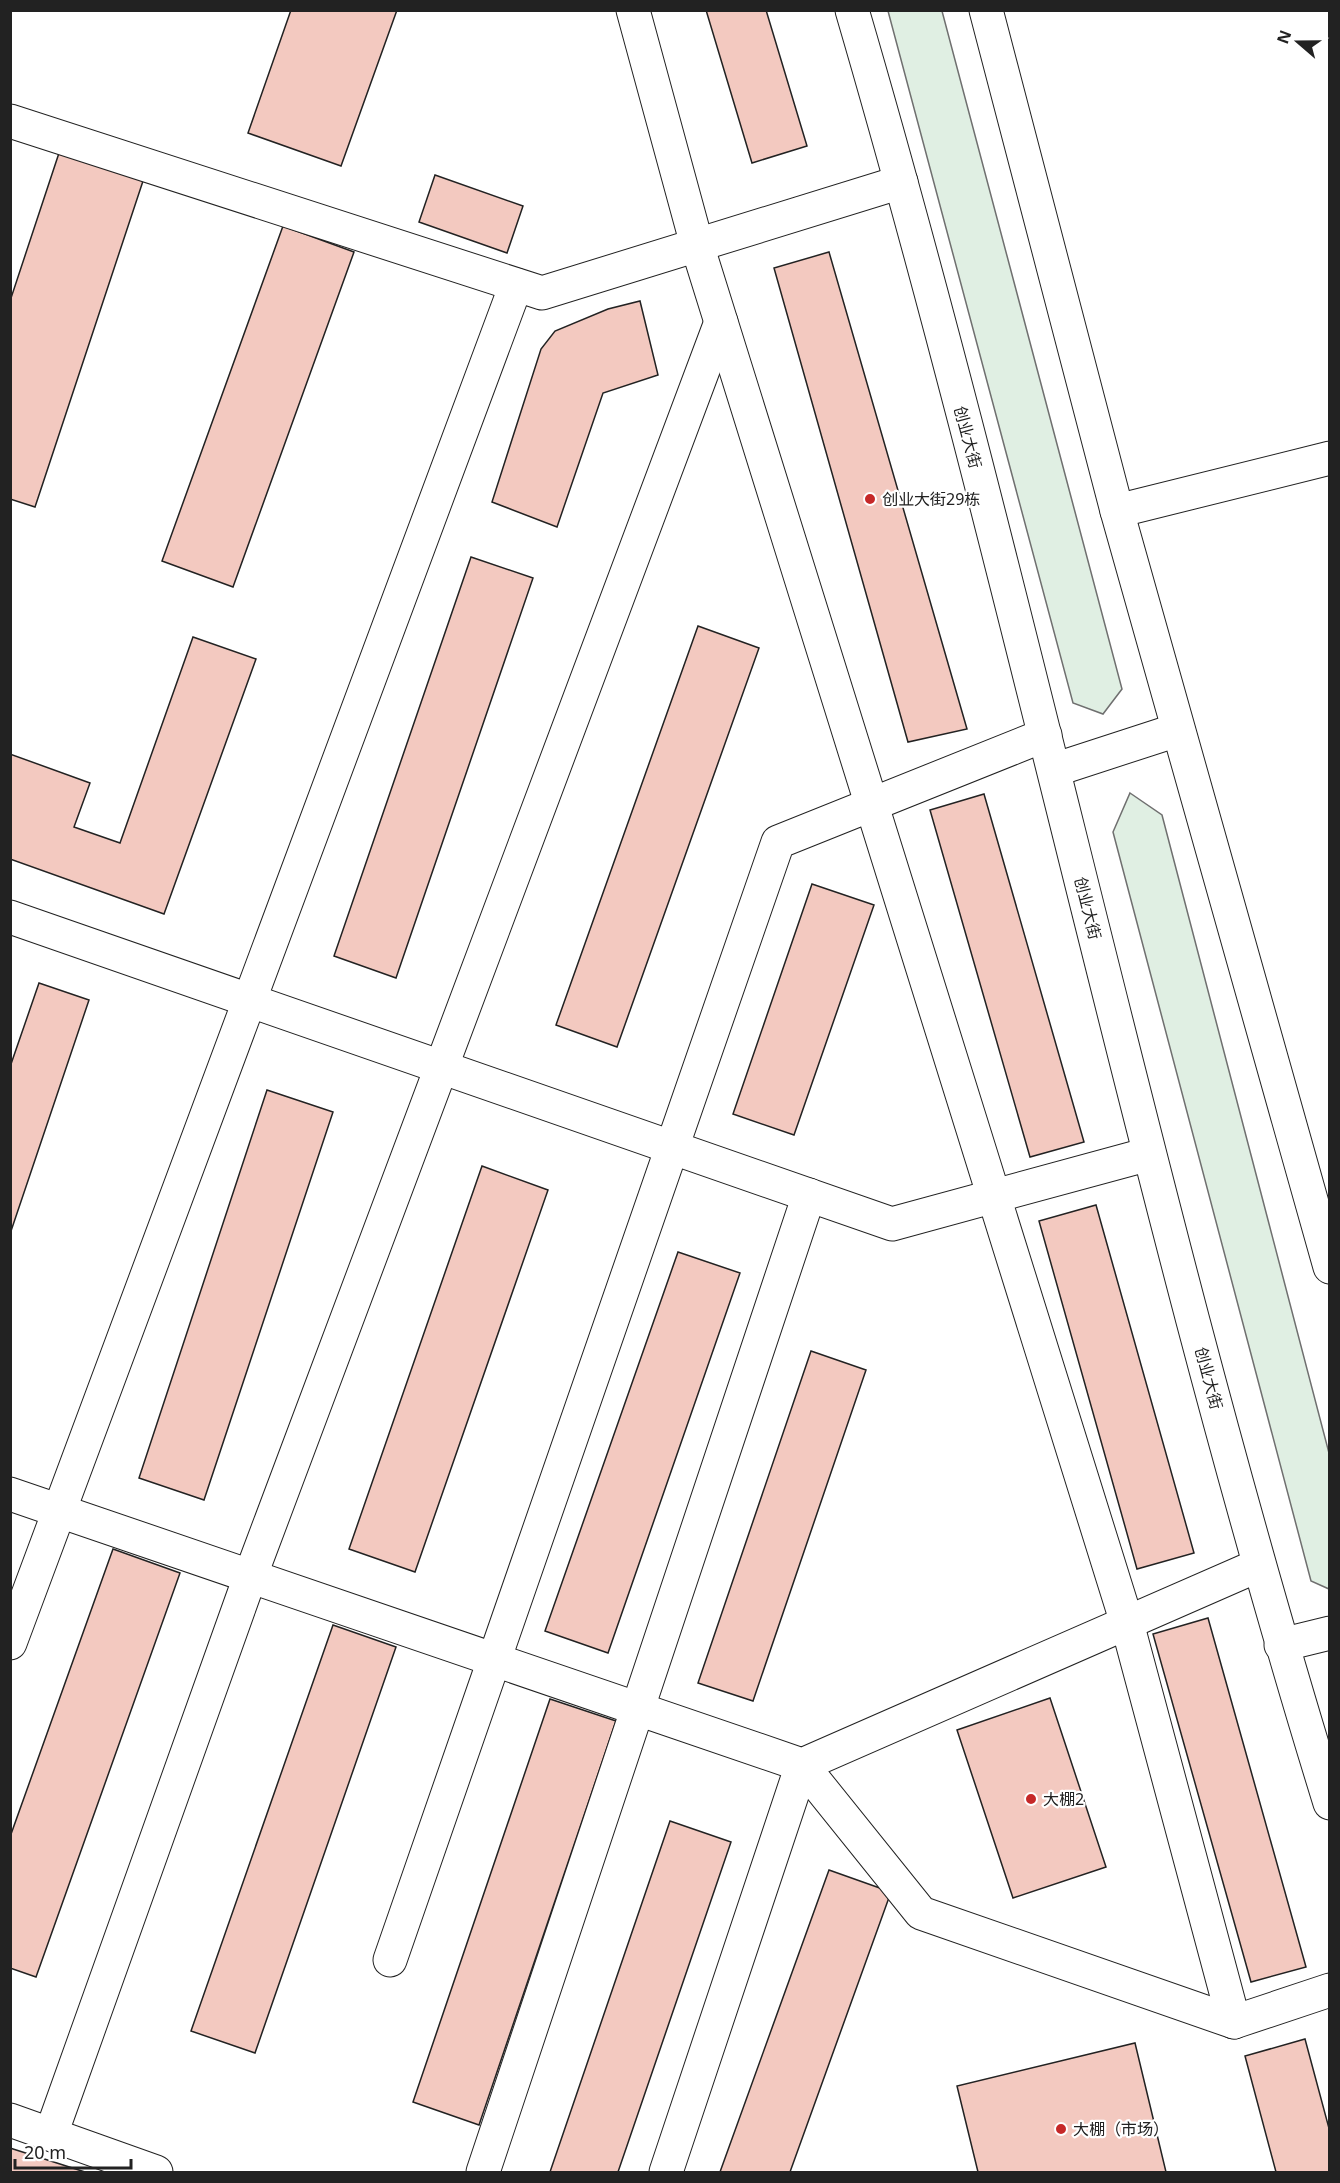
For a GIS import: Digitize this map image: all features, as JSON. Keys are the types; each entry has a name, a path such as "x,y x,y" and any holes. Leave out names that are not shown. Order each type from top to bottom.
{"street":[{"path":"633,10 697,245 1127,1623 1234,2022"},
{"name":"创业大街","path":"852,10 902,182 1054,770 1149,1154 1281,1645 1329,1803"},
{"path":"986,10 1117,511 1329,1267"},
{"path":"10,121 542,293 902,182"},
{"path":"10,1643 516,285"},
{"path":"51,2134 250,1576 721,322"},
{"path":"1117,511 1329,458"},
{"path":"1054,770 1177,730"},
{"path":"390,1960 778,842 1045,735"},
{"path":"10,916 892,1224 1149,1154"},
{"path":"483,2172 809,1195"},
{"path":"10,1494 802,1765 921,1913 1234,2022 1329,1989"},
{"path":"666,2172 802,1765 1259,1565"},
{"path":"1281,1645 1329,1633"},
{"path":"10,2120 156,2172"}],"green space":[{"path":"888,11 942,11 1122,689 1103,714 1073,703"},
{"path":"1130,793 1162,815 1329,1453 1329,1589 1311,1581 1113,832"}],"building":[{"path":"291,10 397,10 341,166 248,133"},
{"path":"706,10 766,10 807,146 752,163"},
{"path":"61,147 145,175 35,507 10,499 10,301"},
{"path":"435,175 523,206 507,253 419,222"},
{"path":"283,226 354,252 233,587 162,561"},
{"name":"创业大街29栋","path":"829,252 967,729 908,742 774,268"},
{"path":"640,301 658,375 603,393 557,527 492,502 541,349 555,331 608,309"},
{"path":"471,557 533,578 396,978 334,956"},
{"path":"698,626 759,648 617,1047 556,1025"},
{"path":"193,637 256,659 164,914 10,859 10,754 90,783 74,827 120,843"},
{"path":"984,794 1084,1142 1030,1157 930,810"},
{"path":"812,884 874,905 794,1135 733,1114"},
{"path":"39,983 89,1000 10,1234 10,1067"},
{"path":"267,1090 333,1112 204,1500 139,1478"},
{"path":"482,1166 548,1190 415,1572 349,1549"},
{"path":"1096,1205 1194,1553 1137,1569 1039,1221"},
{"path":"678,1252 740,1273 608,1653 545,1631"},
{"path":"811,1351 866,1370 753,1701 698,1683"},
{"path":"113,1549 180,1573 36,1977 10,1968 10,1837"},
{"path":"1208,1618 1306,1967 1251,1982 1153,1634"},
{"path":"333,1625 396,1647 255,2053 191,2031"},
{"name":"大棚2","path":"1050,1698 1106,1867 1013,1898 957,1730"},
{"path":"550,1699 616,1721 479,2125 413,2102"},
{"path":"670,1821 731,1842 618,2172 550,2172"},
{"path":"829,1870 891,1892 790,2172 720,2172"},
{"path":"1305,2039 1330,2132 1330,2172 1276,2172 1245,2056"},
{"name":"大棚（市场）","path":"1135,2043 1166,2172 978,2172 957,2086"},
{"path":"10,2148 85,2172 10,2172"}],"place":[{"name":"创业大街29栋","path":"870,499"},
{"name":"大棚2","path":"1031,1799"},
{"name":"大棚（市场）","path":"1061,2129"}]}
